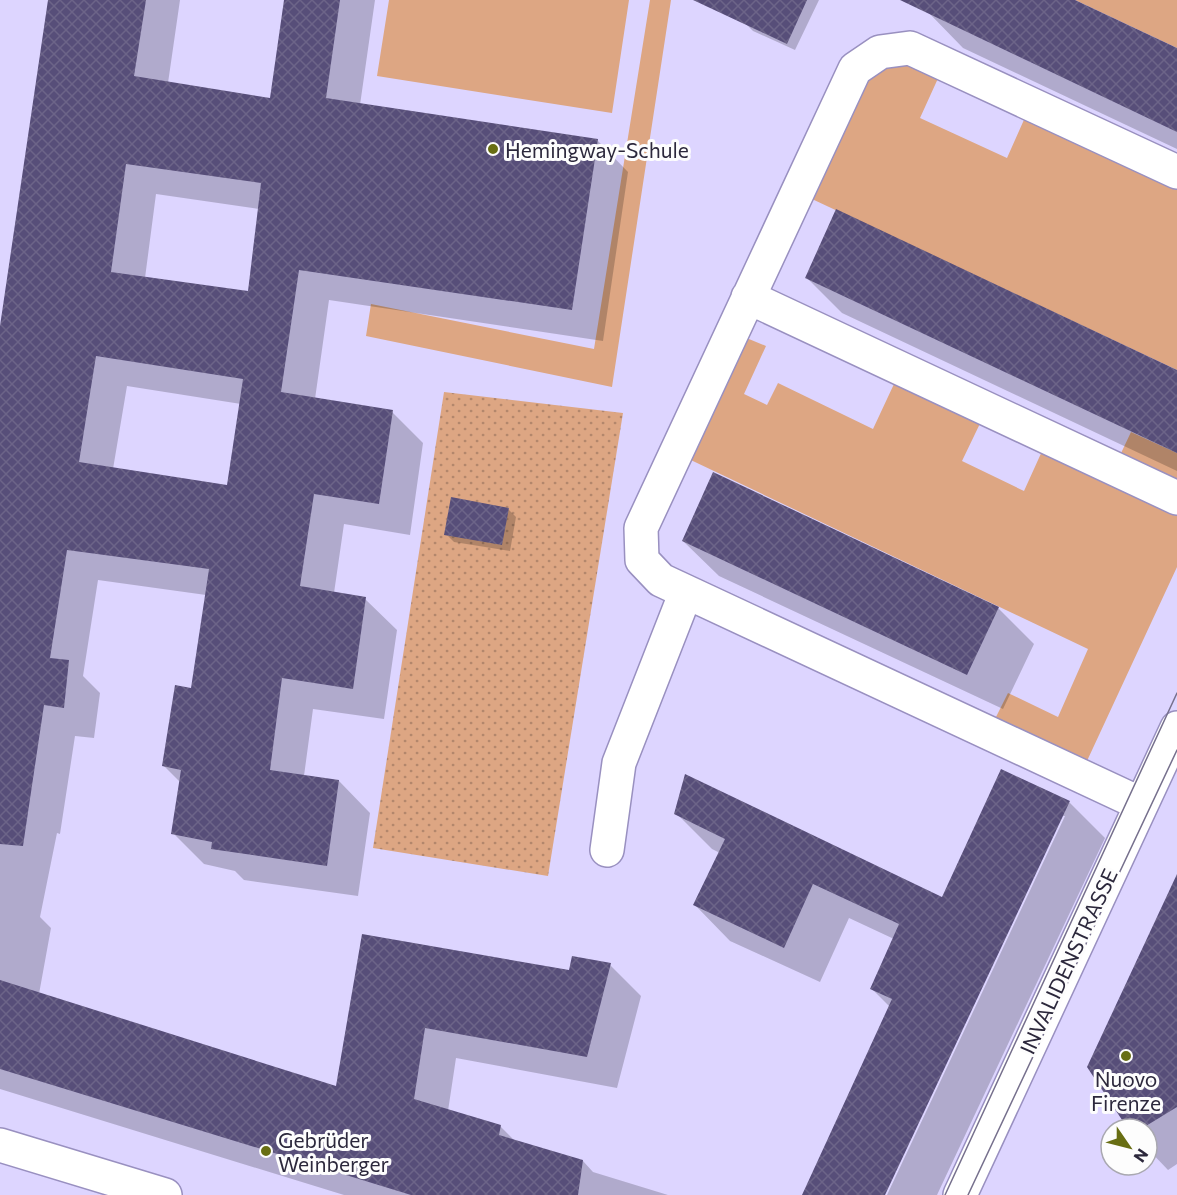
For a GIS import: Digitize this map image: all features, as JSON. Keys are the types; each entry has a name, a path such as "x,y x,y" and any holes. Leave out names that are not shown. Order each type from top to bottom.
{"street":[{"path":"1141,804 661,580 642,560 641,528 855,69 880,52 910,48 1177,172"},
{"path":"748,297 1177,498"},
{"path":"607,850 619,763 686,592"},
{"name":"INVALIDENSTRASSE","path":"960,1195 1177,728"},
{"path":"0,1145 165,1195"}],"shaded area":[{"path":"389,0 629,0 612,113 377,76"},
{"path":"650,0 671,0 612,387 366,336 371,304 594,349"},
{"path":"1075,0 1177,0 1177,48"},
{"path":"880,52 945,63 920,118 1007,158 1031,104 1177,172 1177,370 797,192"},
{"path":"732,332 766,346 744,394 767,405 778,383 873,429 901,369 987,409 962,461 1024,491 1048,438 1114,468 1131,432 1177,453 1177,567 1080,776 988,733 1008,693 1058,717 1088,649 676,453"},
{"path":"444,392 623,413 548,876 373,848"}],"building":[{"path":"48,0 146,0 134,76 270,98 284,0 340,0 326,98 598,139 572,310 299,270 281,392 393,410 379,504 314,494 300,586 366,597 353,689 282,678 270,770 339,780 327,866 211,849 212,842 171,834 181,770 162,766 175,685 191,688 209,569 67,550 50,658 69,660 64,708 44,705 23,846 0,844 0,326","holes":["126,164 261,183 248,291 111,272","96,356 243,379 227,485 79,462"]},
{"path":"693,0 807,0 787,44"},
{"path":"900,0 1075,0 1177,48 1177,132"},
{"path":"836,209 1177,370 1177,453 805,278"},
{"path":"713,472 999,607 967,675 682,541"},
{"path":"451,497 509,508 502,545 444,535"},
{"path":"1001,769 1070,801 885,1195 802,1195 892,999 870,989 899,924 813,884 784,948 693,905 725,839 674,814 685,774 942,897"},
{"path":"1177,874 1177,1107 1159,1118 1120,1117 1087,1067"},
{"path":"362,934 569,970 572,956 611,963 587,1057 425,1028 414,1099 501,1125 499,1135 583,1160 578,1195 411,1195 0,1069 0,980 336,1086"}],"tram line":[{"path":"945,1195 1177,693"},
{"path":"968,1195 1177,750"}],"place":[{"name":"Hemingway-Schule","path":"493,149"},
{"name":"Nuovo Firenze","path":"1126,1056"},
{"name":"Gebrüder Weinberger","path":"266,1151"}]}
